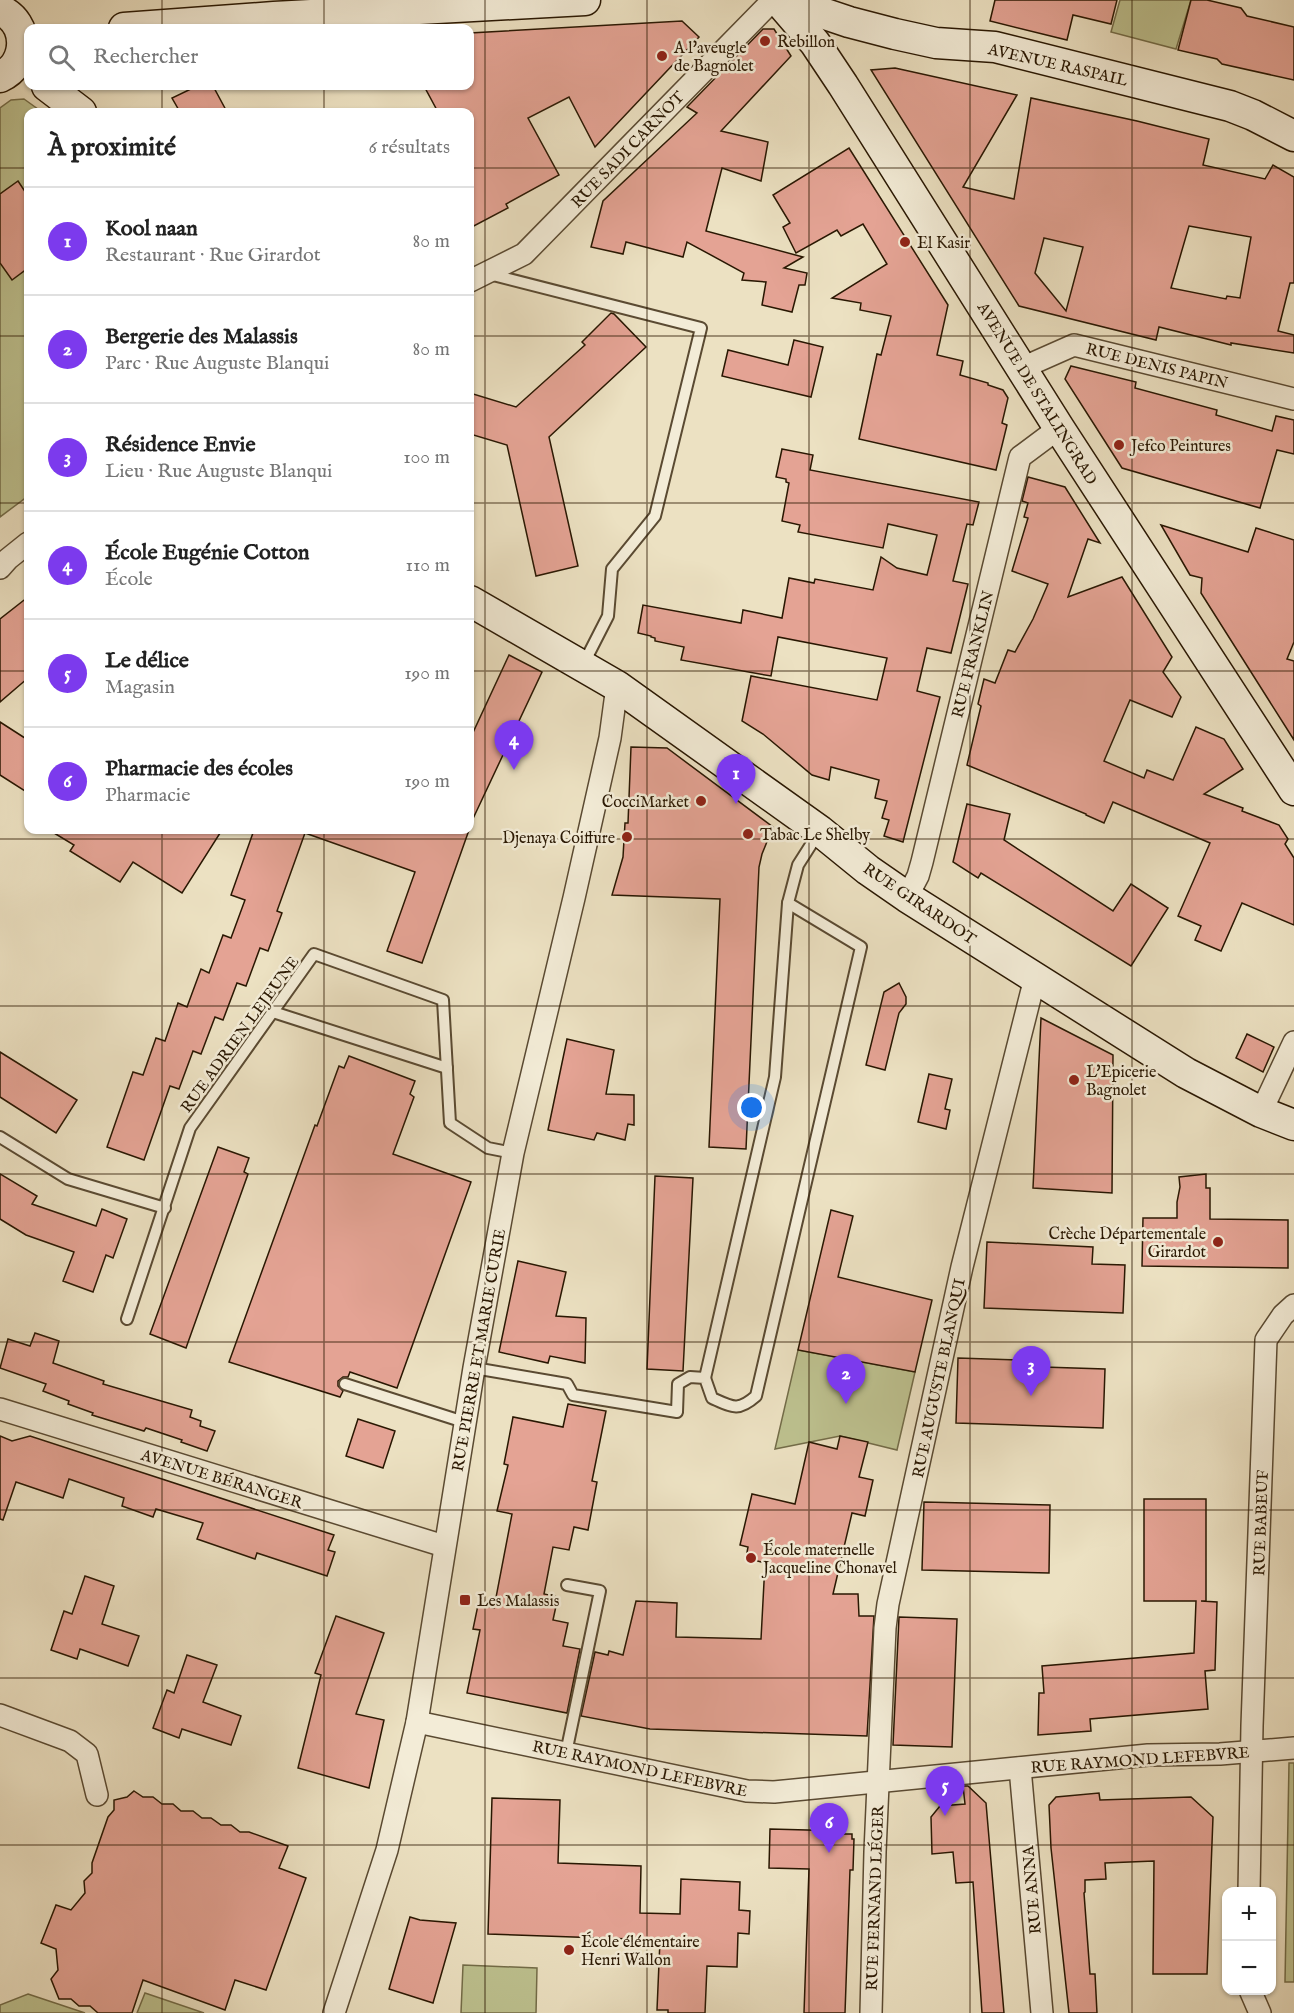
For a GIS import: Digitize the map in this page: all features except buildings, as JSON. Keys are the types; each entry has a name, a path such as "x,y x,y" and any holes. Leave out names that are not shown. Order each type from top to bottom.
{"main road":[{"path":"162,24 275,12 585,0"},
{"name":"AVENUE DE STALINGRAD","path":"778,0 814,43 843,85 1059,428 1294,790"},
{"name":"AVENUE RASPAIL","path":"784,0 849,22 936,43 995,47 1230,106 1294,136"},
{"path":"0,10 13,18 20,28 20,57"},
{"path":"52,90 76,108"},
{"name":"RUE GIRARDOT","path":"474,603 617,686 820,831 868,870 907,897 1186,1073 1261,1112 1294,1125"}],"street":[{"name":"RUE SADI CARNOT","path":"477,277 524,254 772,0"},
{"name":"RUE DENIS PAPIN","path":"1022,368 1074,345 1294,399"},
{"name":"RUE FRANKLIN","path":"907,897 918,876 1020,457 1059,428"},
{"path":"0,568 24,546"},
{"name":"RUE PIERRE ET MARIE CURIE","path":"334,2013 387,1850 417,1722 464,1422 513,1153 610,738 617,686"},
{"name":"RUE AUGUSTE BLANQUI","path":"878,1783 888,1604 962,1267 1035,978"},
{"path":"1261,1112 1294,1042"},
{"name":"RUE BABEUF","path":"1249,1887 1266,1340 1283,1315 1294,1305"},
{"name":"AVENUE BÉRANGER","path":"0,1409 444,1546"},
{"path":"0,1716 70,1741 87,1754 97,1795"},
{"name":"RUE RAYMOND LEFEBVRE","path":"417,1722 747,1791 774,1792 1148,1755 1252,1752 1294,1748"},
{"name":"RUE ANNA","path":"1020,1768 1042,2013"},
{"name":"RUE FERNAND LÉGER","path":"871,2013 878,1783"},
{"path":"1252,1995 1260,2013"}],"lane":[{"path":"477,277 701,328 655,516 612,569 608,616 583,666"},
{"path":"788,903 861,947 756,1396 745,1405 733,1408 712,1398 705,1378 775,1077 788,903 798,866 820,831"},
{"name":"RUE ADRIEN LEJEUNE","path":"127,1319 190,1128 314,954 443,1000 450,1124 488,1148 513,1153"},
{"path":"273,1012 447,1068"},
{"path":"0,1137 68,1179 165,1208"},
{"path":"474,1368 567,1384 573,1395 677,1412 678,1384 690,1377 705,1378"},
{"path":"345,1384 464,1422"},
{"path":"566,1753 600,1592 567,1585"}],"green space":[{"path":"1120,0 1191,0 1176,49 1111,32"},
{"path":"24,99 36,108 24,108 24,499 0,517 0,108 11,100"},
{"path":"798,1350 915,1372 897,1450 840,1436 775,1449"},
{"path":"1289,1763 1294,1763 1294,1982 1285,1982"},
{"path":"463,1965 537,1968 536,2013 461,2013"},
{"path":"145,1993 204,2013 137,2013"},
{"path":"28,1994 85,2013 0,2013 0,2005"}],"place":[{"name":"Rebillon","path":"765,41"},
{"name":"A l'aveugle de Bagnolet","path":"662,56"},
{"name":"El Kasir","path":"905,242"},
{"name":"Jefco Peintures","path":"1119,445"},
{"name":"École Eugénie Cotton","path":"514,770"},
{"name":"CocciMarket","path":"701,801"},
{"name":"Kool naan","path":"736,804"},
{"name":"Tabac Le Shelby","path":"748,834"},
{"name":"Djenaya Coiffure","path":"627,837"},
{"name":"L'Epicerie Bagnolet","path":"1074,1080"},
{"name":"Crèche Départementale Girardot","path":"1218,1242"},
{"name":"Résidence Envie","path":"1031,1396"},
{"name":"Bergerie des Malassis","path":"846,1404"},
{"name":"École maternelle Jacqueline Chonavel","path":"751,1558"},
{"name":"Les Malassis","path":"465,1600"},
{"name":"Le délice","path":"945,1816"},
{"name":"Pharmacie des écoles","path":"829,1853"},
{"name":"École élémentaire Henri Wallon","path":"569,1950"}]}
